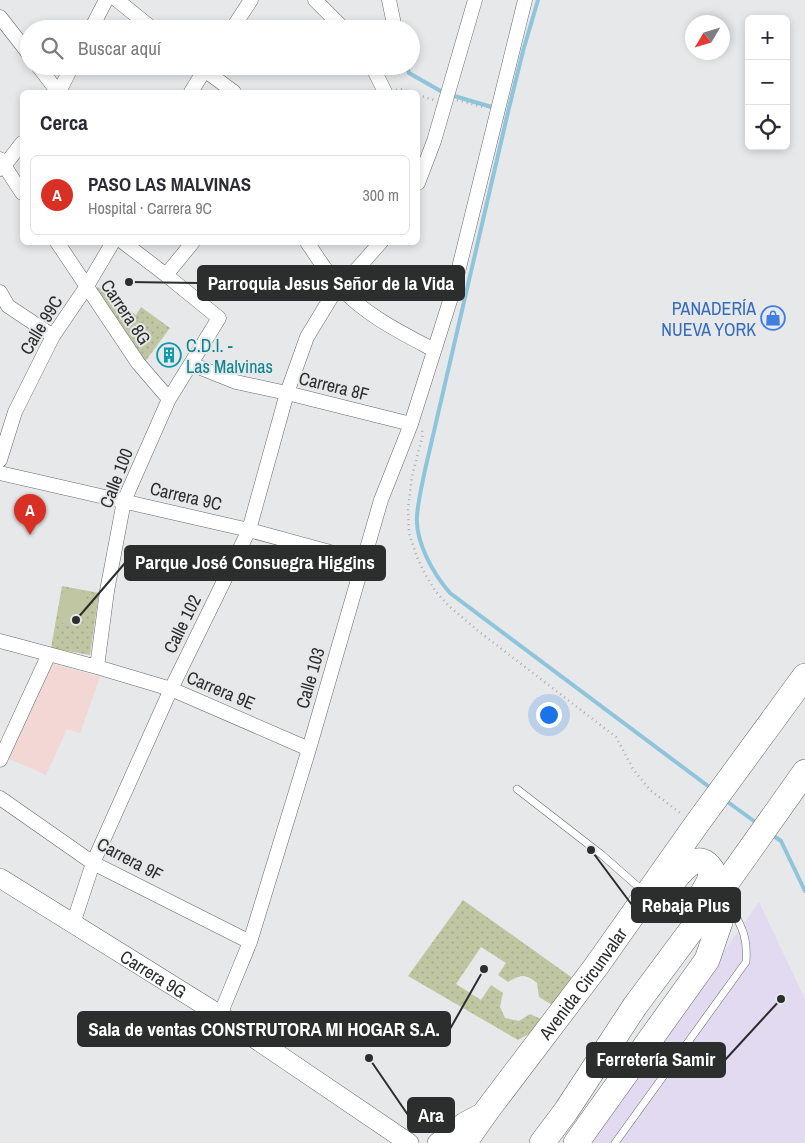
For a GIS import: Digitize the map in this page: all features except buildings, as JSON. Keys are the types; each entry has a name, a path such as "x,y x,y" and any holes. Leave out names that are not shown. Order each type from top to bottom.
{"highway":[{"name":"Avenida Circunvalar","path":"464,1143 596,968 696,825 805,676"},
{"path":"635,1006 722,889 805,772"},
{"path":"542,1143 566,1111 635,1006 709,882 712,870 708,864 695,860 688,865 596,968"},
{"path":"576,1143 707,960 720,922 722,889"}],"street":[{"path":"96,20 106,0"},
{"path":"117,0 142,20"},
{"path":"238,20 251,0"},
{"path":"315,0 335,20"},
{"path":"389,0 393,20"},
{"path":"420,178 447,97 475,0"},
{"name":"Calle 103","path":"220,1015 250,942 309,749 381,500 411,424 454,288 525,0"},
{"path":"0,17 20,43"},
{"path":"45,75 56,90"},
{"path":"59,90 67,75"},
{"path":"192,90 200,75"},
{"path":"212,75 231,90"},
{"path":"376,75 384,90"},
{"path":"20,145 1,165 20,190"},
{"name":"Carrera 8G","path":"59,245 138,363 169,399"},
{"name":"Calle 99C","path":"0,460 15,412 53,336 87,286 111,245"},
{"path":"127,245 166,275 191,245"},
{"path":"309,245 338,286 365,310 434,350"},
{"name":"Calle 102","path":"73,924 93,863 171,689 249,530 287,393 307,337 338,286 358,268 378,245"},
{"name":"Calle 100","path":"97,667 107,591 124,501 169,399 192,364 218,318 166,275"},
{"path":"0,292 4,304 53,336"},
{"name":"Carrera 8F","path":"192,364 236,382 411,424"},
{"name":"Carrera 9C","path":"0,473 249,530 363,561"},
{"name":"Carrera 9E","path":"0,641 171,689 309,749"},
{"path":"0,760 49,654"},
{"name":"Carrera 9F","path":"0,798 93,863 250,942"},
{"name":"Carrera 9G","path":"0,878 220,1015 407,1142"},
{"path":"437,1143 464,1122 488,1109"}],"lane":[{"path":"517,789 602,855 647,894"},
{"path":"615,1143 746,962 747,945 742,929 722,889"}],"path":[{"path":"420,95 447,97 497,109"},
{"path":"411,424 421,430 422,434 412,476 408,509 409,533 417,556 436,592 477,630 616,737 632,769 650,790 696,825"}],"shaded area":[{"path":"50,663 100,677 80,733 67,729 46,775 5,757"},
{"path":"759,902 805,999 805,1143 589,1143"}],"green space":[{"path":"98,287 136,315 141,307 170,328 144,363 95,292"},
{"path":"62,586 99,593 90,655 51,648"},
{"path":"63,588 87,593 81,627 58,622"},
{"path":"463,900 574,979 554,1006 539,997 537,983 526,976 508,982 498,975 506,963 481,947 456,984 481,1000 491,985 503,993 500,1007 505,1018 519,1021 530,1014 541,1019 534,1031 518,1040 408,976"}],"waterway":[{"path":"538,0 508,112 425,470 417,516 419,536 432,568 450,593 712,789"},
{"path":"412,75 444,93"},
{"path":"451,95 495,108"},
{"path":"725,800 758,824"},
{"path":"771,834 781,841 805,891"}],"place":[{"name":"Parroquia Jesus Señor de la Vida","path":"129,282"},
{"name":"PANADERÍA NUEVA YORK","path":"773,318"},
{"name":"C.D.I. - Las Malvinas","path":"169,355"},
{"name":"PASO LAS MALVINAS","path":"30,535"},
{"name":"Parque José Consuegra Higgins","path":"76,620"},
{"name":"Rebaja Plus","path":"591,850"},
{"name":"Sala de ventas CONSTRUTORA MI HOGAR S.A.","path":"484,969"},
{"name":"Ferretería Samir","path":"781,999"},
{"name":"Ara","path":"369,1058"}]}
